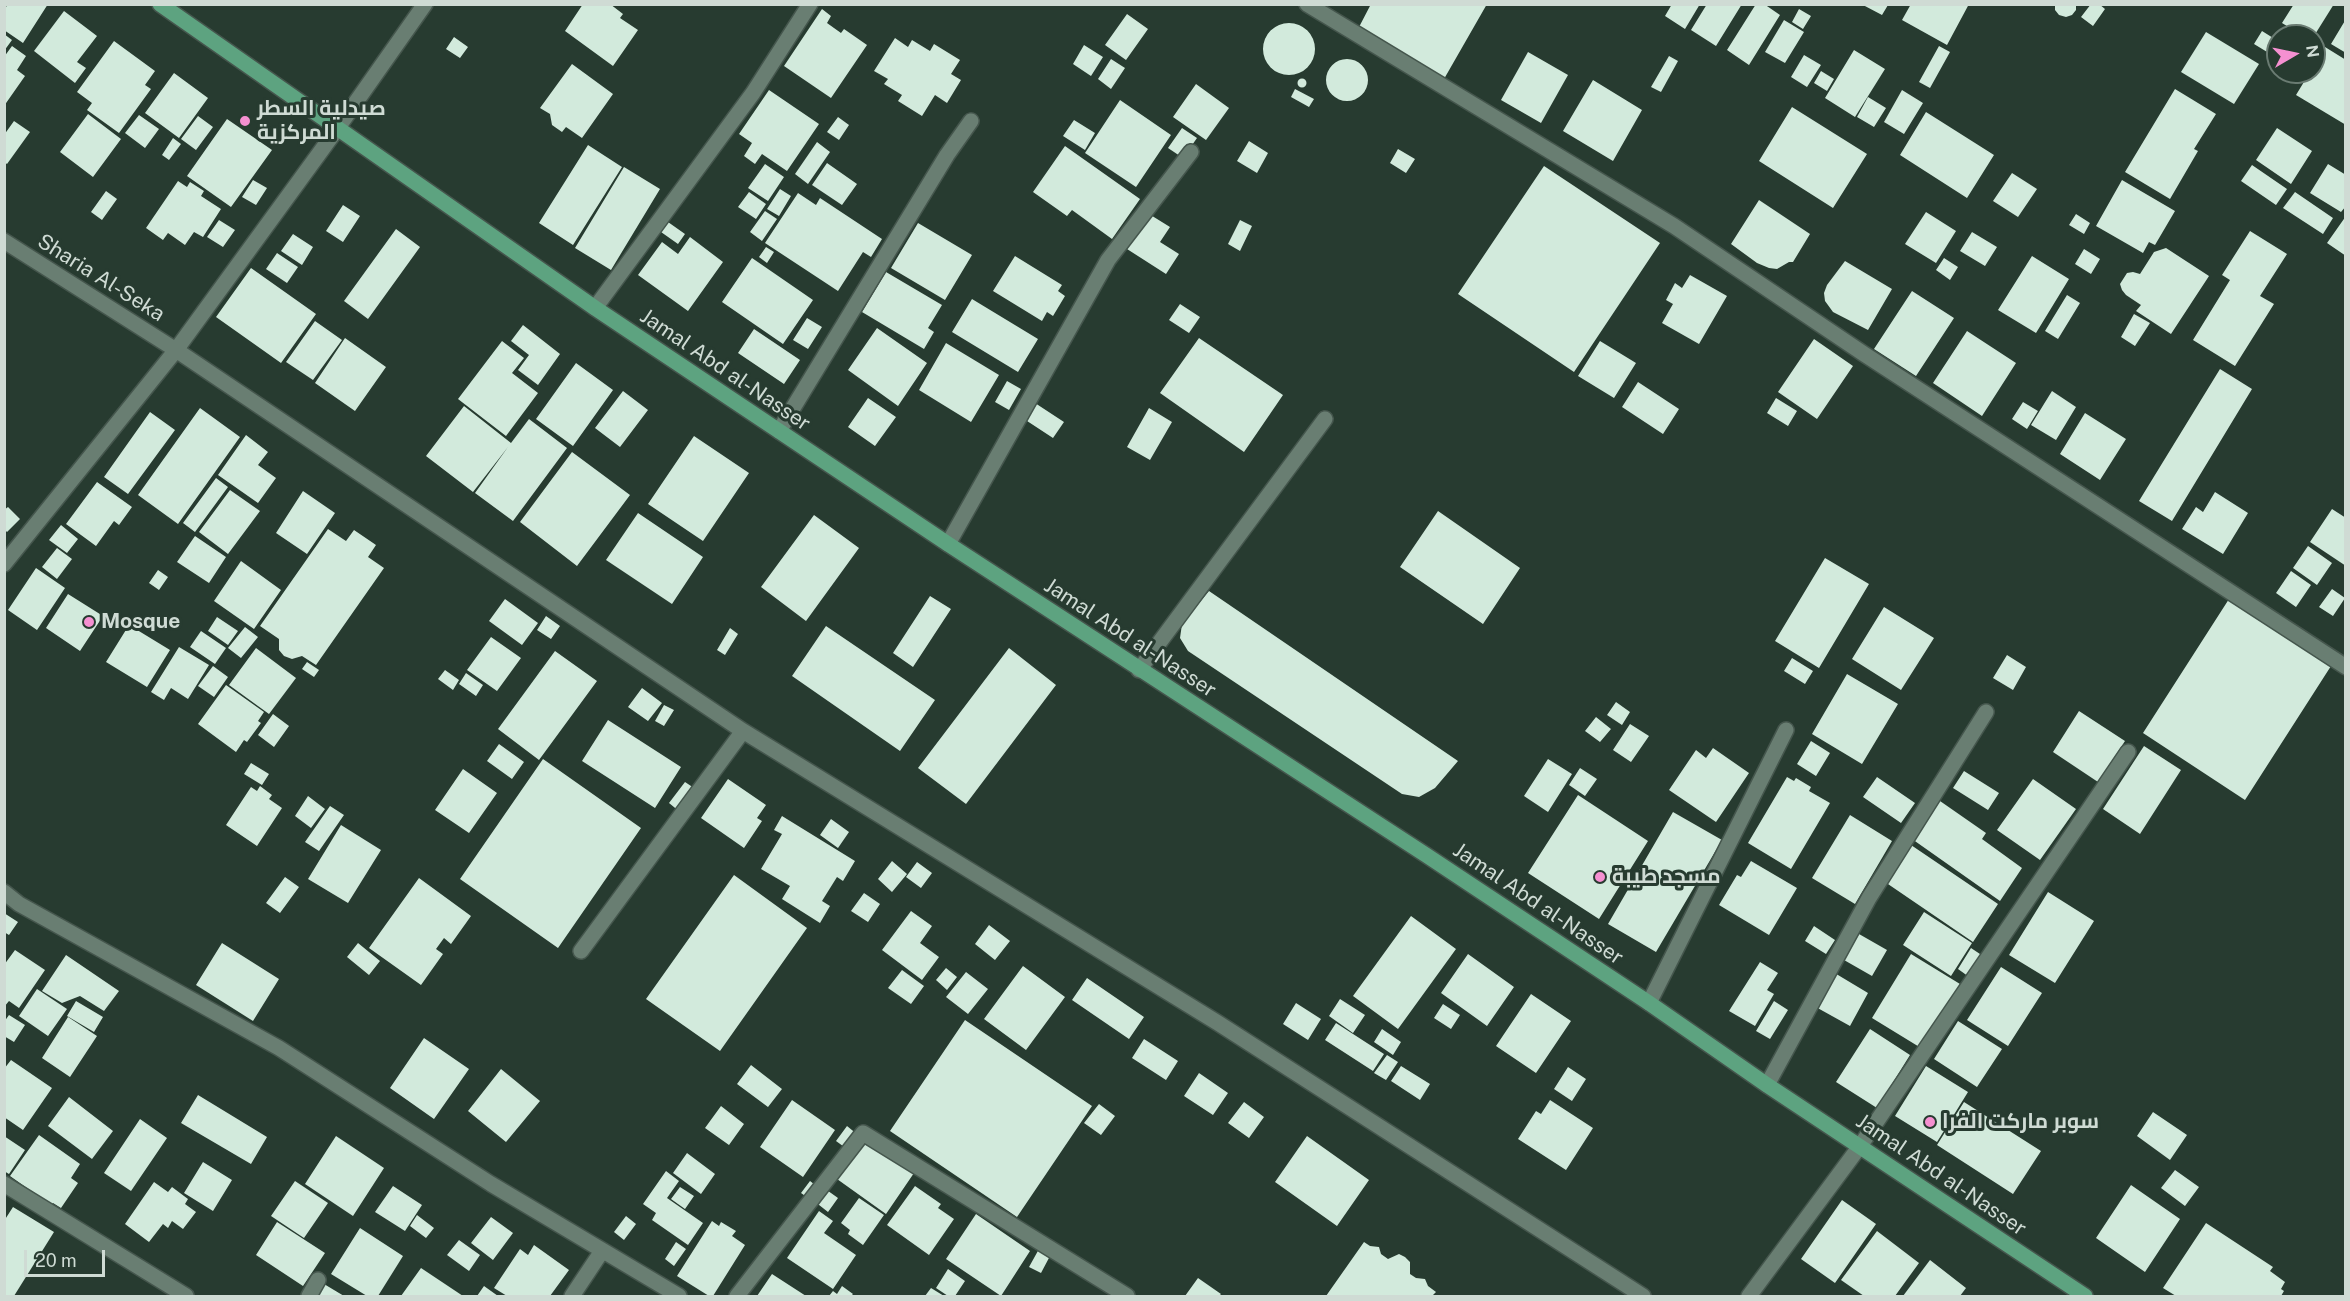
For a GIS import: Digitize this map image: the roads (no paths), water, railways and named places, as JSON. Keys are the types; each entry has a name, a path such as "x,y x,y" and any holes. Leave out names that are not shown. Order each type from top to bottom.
{"main road":[{"name":"Jamal Abd al-Nasser","path":"160,4 595,308 1139,670 1426,855 2085,1296"}],"street":[{"path":"4,564 176,350 338,129 425,4"},
{"path":"595,308 753,93 810,4"},
{"path":"1307,4 1674,226 1864,354 2346,667"},
{"path":"779,431 947,154 971,122"},
{"path":"948,544 1108,260 1191,152"},
{"name":"Sharia Al-Seka","path":"4,241 176,350 743,732 1218,1023 1643,1296"},
{"path":"1139,670 1325,419"},
{"path":"1767,1084 1869,898 1986,712"},
{"path":"1649,1003 1786,730"},
{"path":"581,951 743,732"},
{"path":"1749,1296 1860,1146 2128,752"},
{"path":"4,892 19,904 279,1048 491,1184 679,1296"},
{"path":"737,1296 863,1133 1127,1296"},
{"path":"4,1184 186,1296"},
{"path":"572,1296 602,1251"},
{"path":"309,1296 318,1280"}],"place":[{"name":"صيدلية السطر المركزية","path":"245,121"},
{"name":"Mosque","path":"89,622"},
{"name":"مسجد طيبة","path":"1600,877"},
{"name":"سوبر ماركت الفرا","path":"1930,1122"}]}
